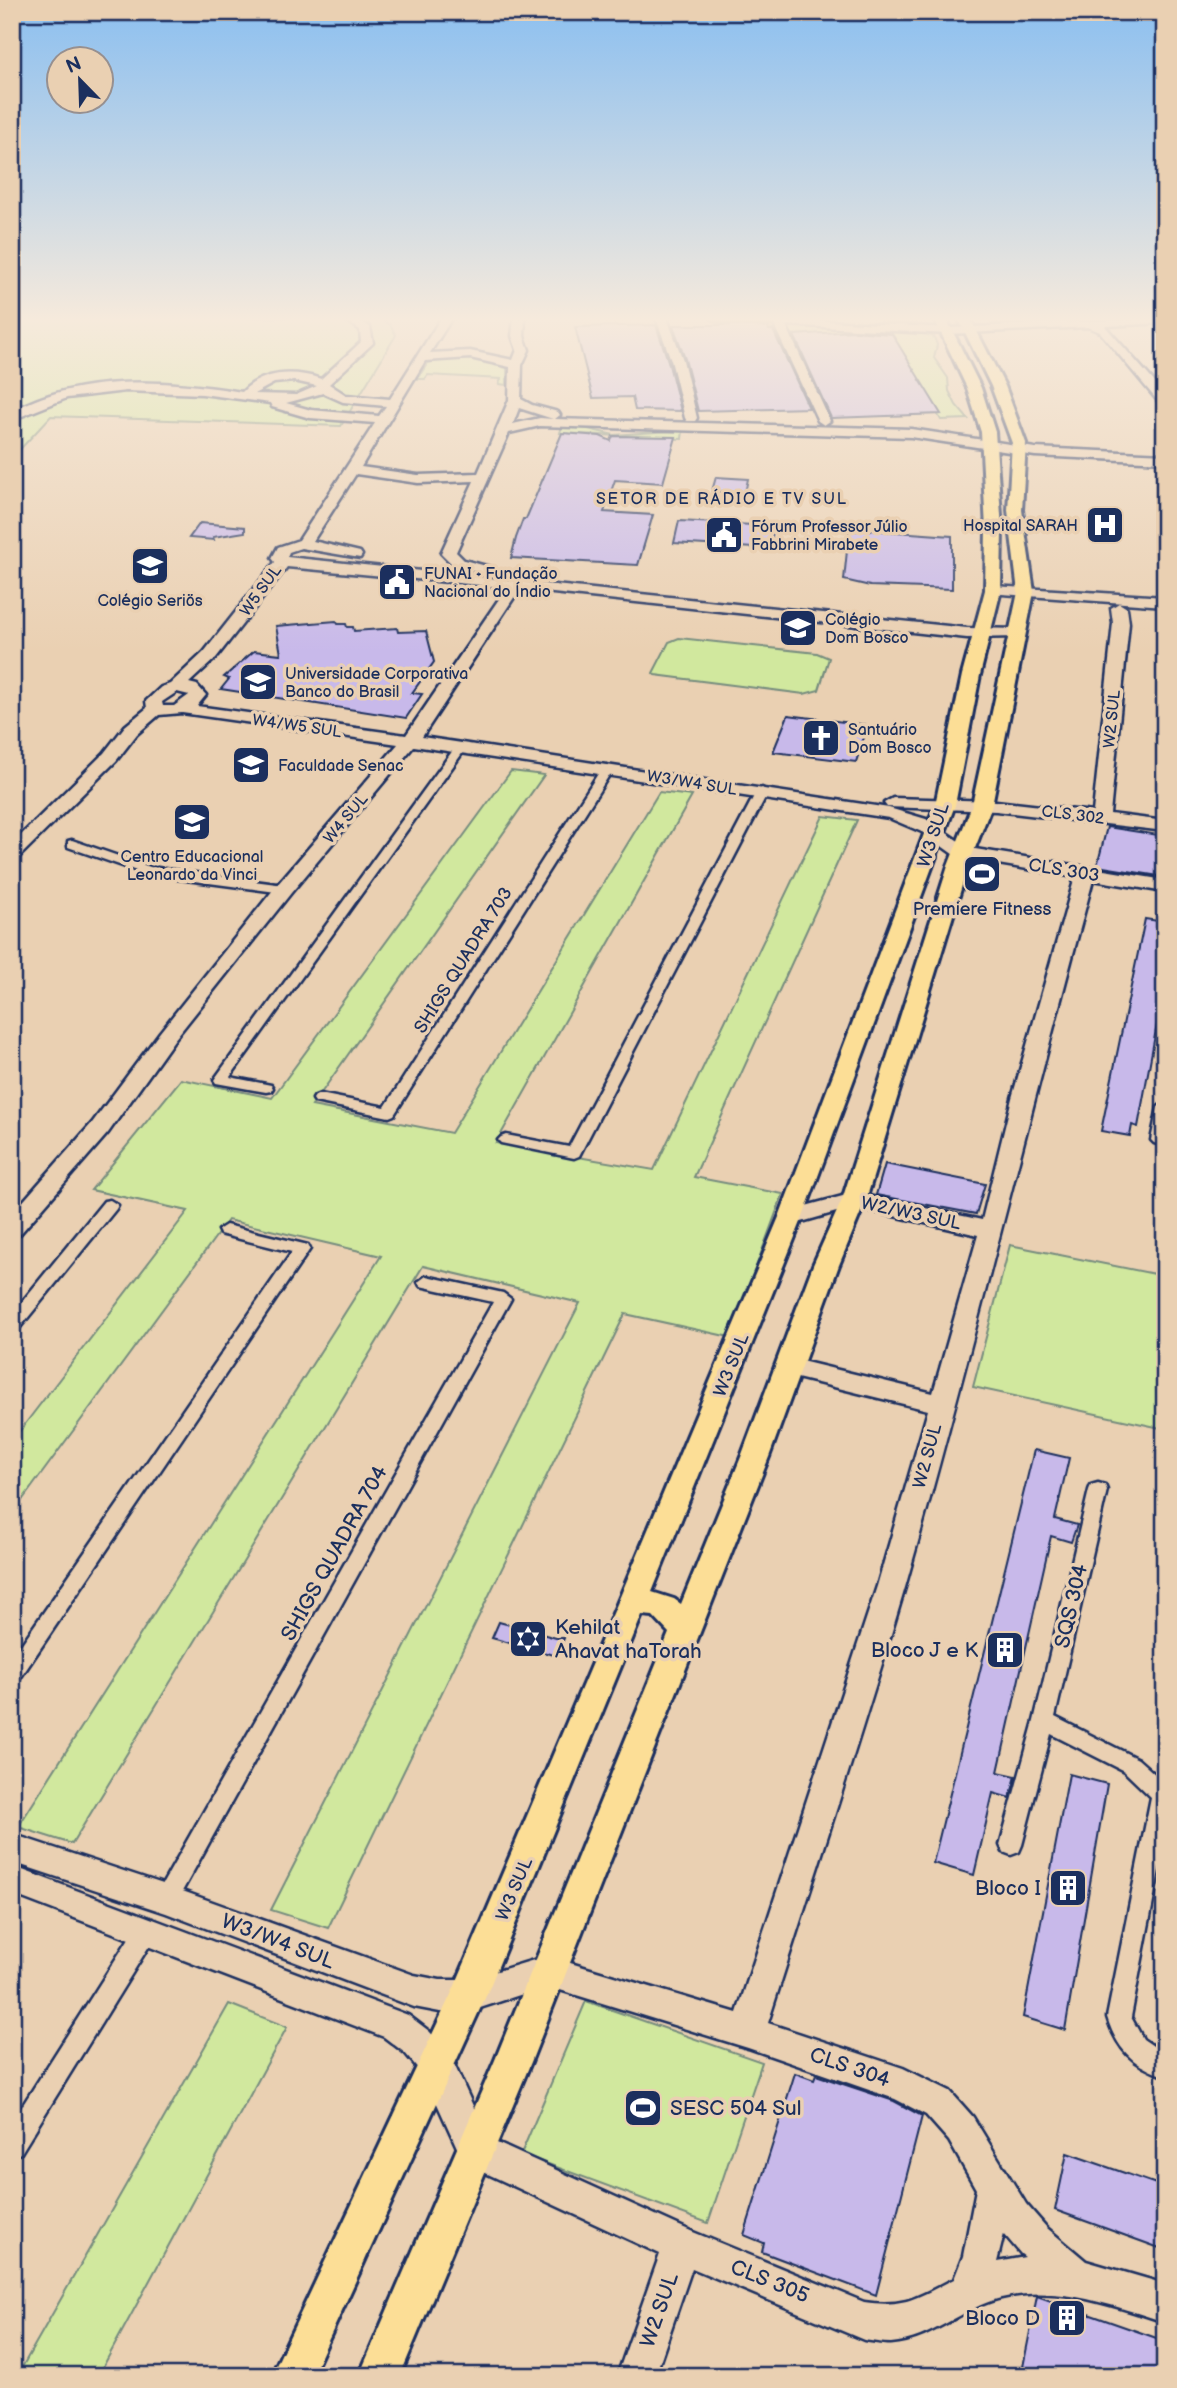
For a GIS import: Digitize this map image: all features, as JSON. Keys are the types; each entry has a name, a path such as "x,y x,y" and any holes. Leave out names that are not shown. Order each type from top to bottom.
{"main road":[{"name":"W5 SUL","path":"176,687 210,655 283,562 279,558 280,553 286,548 304,543 377,429"},
{"path":"823,429 988,438"},
{"path":"945,429 1019,444 1165,458"},
{"name":"W3 SUL","path":"290,2376 468,1996 790,1217 936,832 945,805 993,590 994,529 988,438 985,429"},
{"name":"W3 SUL","path":"379,2376 476,2151 685,1632 789,1367 825,1265 854,1200 962,853 982,804 999,712 1025,599 1015,510 1019,444 1013,429"},
{"path":"505,430 448,553 453,559 494,574 509,583"},
{"path":"1019,444 1165,445"},
{"path":"353,469 401,478 483,476"},
{"path":"994,529 1011,531 1021,546"},
{"path":"304,543 368,563 509,583 543,581"},
{"path":"283,562 478,568 543,581 839,608 867,614 1018,632"},
{"name":"W4 SUL","path":"12,1229 100,1128 167,1037 284,889 415,736 508,596 509,583"},
{"path":"993,590 1025,599 1120,614 1143,610 1165,611"},
{"path":"724,599 768,596"},
{"path":"1025,599 1101,597 1165,602"},
{"path":"1101,597 1120,614"},
{"name":"W2 SUL","path":"1101,817 1120,614"},
{"path":"176,687 191,688 198,695 184,709 168,712 156,709 153,701 167,690 176,687"},
{"name":"W4/W5 SUL","path":"198,695 415,736"},
{"path":"965,709 982,706 999,712"},
{"path":"12,855 110,757 131,730 156,709"},
{"name":"W4/W5 SUL","path":"184,709 415,736"},
{"name":"W3/W4 SUL","path":"415,736 460,748 607,769 685,776 762,792 900,804 982,804"},
{"name":"W3/W4 SUL","path":"415,736 832,799 902,815 936,832 962,853"},
{"name":"CLS 302","path":"982,804 1165,827"},
{"name":"CLS 303","path":"962,853 1165,886"},
{"name":"W2 SUL","path":"748,2032 891,1586 1085,874"},
{"path":"883,975 897,988 919,991"},
{"name":"W2/W3 SUL","path":"790,1217 854,1200 990,1230"},
{"path":"789,1367 940,1404"},
{"path":"632,1604 662,1604 685,1632"},
{"name":"W3/W4 SUL","path":"16,1866 166,1899 414,1991 440,1996 468,1996 547,1972"},
{"name":"W3/W4 SUL","path":"16,1866 146,1931 396,2026 417,2042 437,2065 476,2151"},
{"path":"284,1982 302,1951"},
{"name":"CLS 304","path":"547,1972 748,2032 903,2085 938,2103 961,2129 1013,2217 1034,2241 1074,2275"},
{"name":"CLS 305","path":"476,2151 681,2245 864,2321 892,2324 915,2317 969,2290 1000,2279 1026,2274 1074,2275"},
{"path":"969,2290 981,2256 995,2184"},
{"name":"W2 SUL","path":"636,2376 681,2245"},
{"path":"1074,2275 1165,2303"}],"street":[{"path":"266,1088 220,1080 460,748"},
{"name":"SHIGS QUADRA 703","path":"320,1100 389,1112 607,769"},
{"path":"506,1140 575,1153 762,792"},
{"path":"72,844 148,871 284,889"},
{"path":"1165,1107 1159,1140 1165,1141"},
{"path":"12,1326 110,1205"},
{"path":"12,1674 302,1249 226,1230"},
{"name":"SHIGS QUADRA 704","path":"166,1899 503,1299 426,1282"},
{"name":"SQS 304","path":"1011,1845 1044,1721 1098,1490"},
{"path":"1044,1721 1131,1765 1163,1794 1162,1819 1119,2017 1124,2035 1139,2053 1165,2065"},
{"path":"12,2144 146,1931"}],"green space":[{"path":"12,429 39,429 12,458"},
{"path":"561,429 590,429 614,435 683,430 682,439 560,433"},
{"path":"679,638 817,653 829,658 819,690 804,694 655,675 653,673 669,642"},
{"path":"511,771 544,775 312,1106 451,1133 659,792 692,796 496,1143 654,1170 823,816 857,820 694,1177 783,1194 730,1337 625,1314 328,1928 271,1910 580,1303 423,1266 72,1844 18,1827 381,1256 228,1220 12,1514 12,1441 188,1211 91,1190 181,1079 272,1098"},
{"path":"1010,1245 1165,1276 1165,1429 973,1387"},
{"name":"SESC 504 Sul","path":"586,2001 762,2062 708,2223 521,2154"},
{"path":"229,2004 287,2027 98,2376 17,2376"}],"building":[{"path":"562,433 600,436 611,441 613,436 676,437 663,483 615,480 604,512 653,515 638,565 511,558 523,519 526,519"},
{"path":"716,477 748,479 745,493 712,491"},
{"name":"Fórum Professor Júlio Fabbrini Mirabete","path":"679,521 774,526 770,549 674,543"},
{"path":"200,523 245,527 245,532 213,537 214,540 189,538"},
{"path":"849,531 952,536 952,589 870,586 844,580"},
{"path":"336,621 338,624 353,627 354,631 397,628 398,632 426,631 434,662 412,693 422,694 406,718 221,689 229,679 224,677 254,651 281,654 276,626"},
{"name":"Santuário Dom Bosco","path":"788,715 868,725 856,762 773,752"},
{"path":"1107,827 1165,836 1165,877 1097,866"},
{"path":"1145,919 1165,922 1165,981 1138,1127 1132,1125 1130,1136 1101,1131"},
{"path":"885,1164 985,1184 976,1214 876,1195"},
{"name":"Bloco J e K","path":"1034,1450 1069,1458 1055,1519 1077,1525 1071,1542 1051,1536 998,1772 1016,1776 1010,1798 993,1793 974,1875 933,1863"},
{"name":"Kehilat Ahavat haTorah","path":"499,1622 564,1638 557,1656 492,1638"},
{"name":"Bloco I","path":"1069,1774 1107,1784 1065,2030 1023,2017"},
{"path":"795,2073 814,2080 816,2075 894,2101 922,2116 876,2295 762,2252 764,2243 744,2235"},
{"path":"1067,2153 1165,2187 1165,2250 1055,2210"},
{"name":"Bloco D","path":"1037,2296 1165,2341 1165,2376 1048,2376 1023,2367"}],"place":[{"name":"Hospital SARAH","path":"1105,525"},
{"name":"Fórum Professor Júlio Fabbrini Mirabete","path":"724,535"},
{"name":"Colégio Seriös","path":"150,566"},
{"name":"FUNAI - Fundação Nacional do Índio","path":"397,582"},
{"name":"Colégio Dom Bosco","path":"798,628"},
{"name":"Universidade Corporativa Banco do Brasil","path":"258,682"},
{"name":"Santuário Dom Bosco","path":"821,738"},
{"name":"Faculdade Senac","path":"251,765"},
{"name":"Centro Educacional Leonardo da Vinci","path":"192,822"},
{"name":"Premiere Fitness","path":"982,874"},
{"name":"Kehilat Ahavat haTorah","path":"528,1639"},
{"name":"Bloco J e K","path":"1005,1650"},
{"name":"Bloco I","path":"1068,1888"},
{"name":"SESC 504 Sul","path":"643,2108"},
{"name":"Bloco D","path":"1067,2318"}],"district":[{"name":"SETOR DE RÁDIO E TV SUL","path":"722,498"}]}
